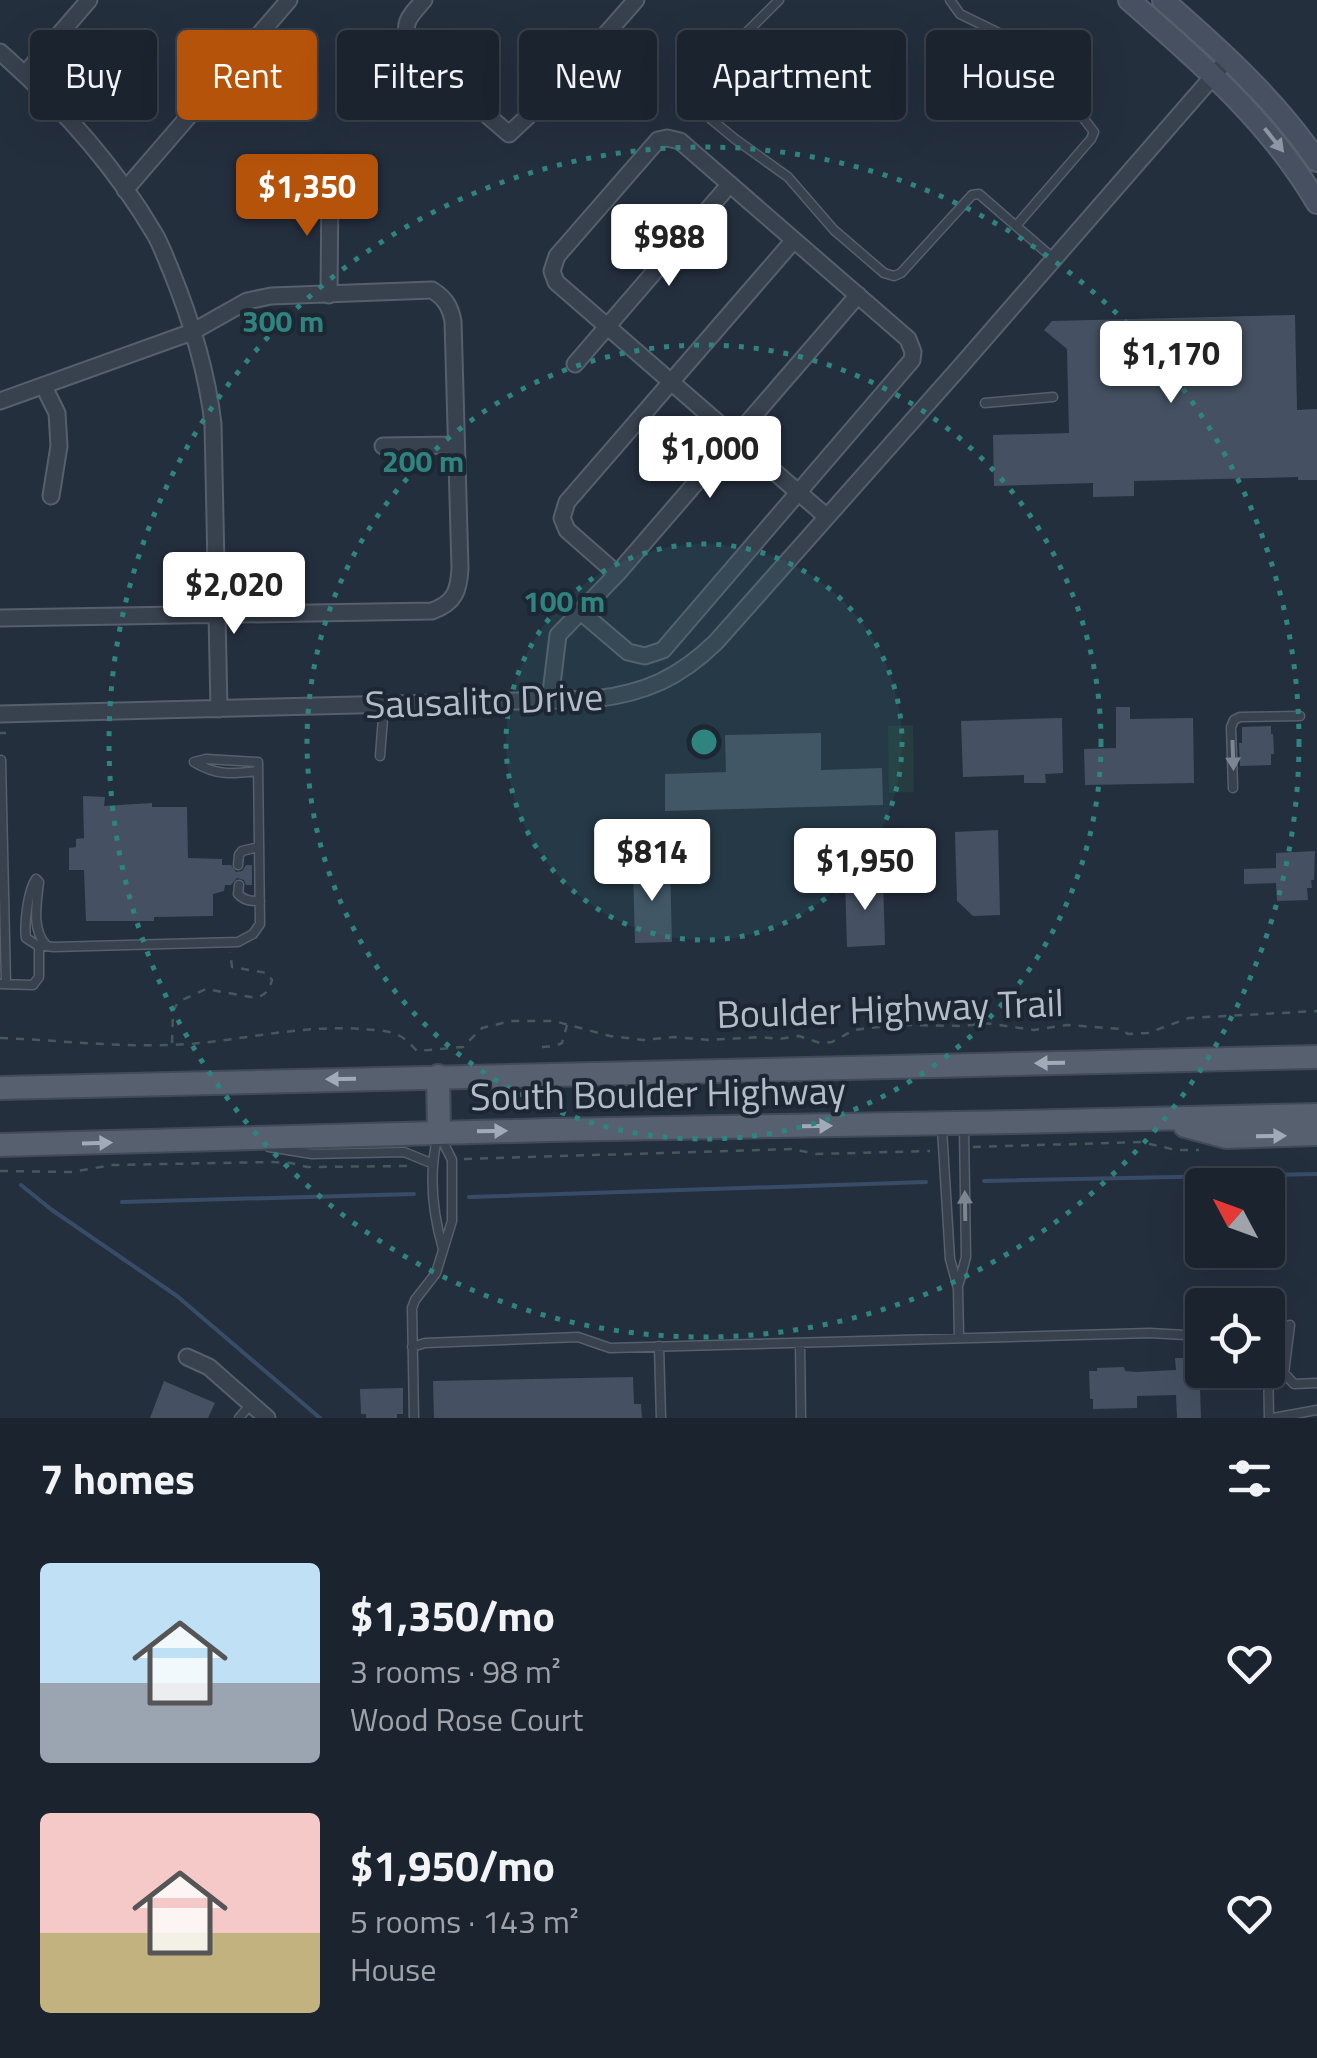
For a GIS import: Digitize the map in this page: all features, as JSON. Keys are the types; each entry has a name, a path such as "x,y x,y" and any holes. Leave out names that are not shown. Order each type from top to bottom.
{"main road":[{"path":"1129,0 1283,117 1317,161"},
{"path":"1162,0 1221,68 1239,99 1287,156 1317,203"},
{"name":"South Boulder Highway","path":"0,1088 1317,1057"},
{"path":"438,1076 439,1133"},
{"name":"South Boulder Highway","path":"0,1145 1317,1114"},
{"path":"1157,1119 1226,1137 1317,1134"}],"street":[{"path":"25,74 89,0"},
{"path":"125,190 289,0"},
{"path":"424,0 408,18 404,31 410,48 509,134 524,120"},
{"path":"610,30 636,0"},
{"path":"0,52 87,139 156,236 179,290 209,391 213,424 219,709"},
{"name":"Sausalito Drive","path":"0,714 594,699 628,695 655,686 716,642 1221,68"},
{"path":"581,612 628,652 645,656 663,650 799,493 912,360 908,339 730,184 680,141 658,140 557,256 552,271 556,282 735,438 799,493 826,516"},
{"path":"329,295 330,184"},
{"path":"574,364 730,184"},
{"path":"617,574 566,530 562,518 568,502 794,240"},
{"path":"0,400 192,332 247,301 271,296 432,290 442,296 453,320 460,568 459,586 452,601 432,611 0,618"},
{"path":"550,700 558,636 617,574 858,295"},
{"path":"44,387 58,413 59,446 51,496"},
{"path":"382,446 456,445"},
{"path":"187,1357 208,1367 267,1418"}],"lane":[{"path":"779,0 694,84 689,96 694,106 788,177 834,230 884,273 894,276 901,272 972,195 979,194 1054,260"},
{"path":"950,0 960,14 1044,55 1094,132 1092,140 1016,226"},
{"path":"985,403 1054,397"},
{"path":"380,756 384,705"},
{"path":"1233,788 1234,720 1300,716"},
{"path":"0,760 3,984 33,985 39,976 43,946 37,926 36,879 24,917 26,938 31,944 43,946 64,947 238,942 253,934 260,924 258,767"},
{"path":"206,760 258,767 219,774 194,762 206,760"},
{"path":"238,865 242,851 259,847"},
{"path":"238,885 242,898 260,901"},
{"path":"953,1124 964,1148 966,1257 958,1288"},
{"path":"953,1124 944,1150 959,1338"},
{"path":"414,1418 412,1308 436,1273 452,1221 452,1160 439,1133"},
{"path":"439,1133 431,1163 436,1224 443,1249"},
{"path":"225,1139 312,1154 404,1152 431,1163"},
{"path":"1290,1325 1284,1373 1294,1384 1317,1383"},
{"path":"412,1347 425,1343 578,1337 610,1348 1185,1335"},
{"path":"800,1342 802,1418"},
{"path":"659,1346 661,1418"},
{"path":"1271,1388 1274,1418 1317,1410"},
{"path":"239,1418 251,1404"}],"path":[{"path":"0,733 6,733"},
{"path":"172,1045 172,1011 182,1000 206,989 256,998 269,989 272,980 267,973 232,967 230,952"},
{"name":"Boulder Highway Trail","path":"0,1038 172,1045 305,1029 351,1028 400,1036 417,1051 464,1047 482,1028 511,1020 567,1024 643,1040 799,1036 820,1043 832,1042 854,1030 896,1025 986,1023 1034,1030 1066,1025 1121,1029 1128,1034 1148,1033 1189,1018 1317,1012"},
{"path":"542,1047 562,1043 567,1024"},
{"path":"964,1148 1141,1142 1196,1150"},
{"path":"452,1160 793,1149 826,1154 944,1150"},
{"path":"0,1171 71,1172 113,1165 272,1162 306,1168 431,1163"}],"green space":[{"path":"913,725 914,792 889,793 888,726"}],"building":[{"path":"1295,315 1297,410 1317,409 1317,480 1298,477 1134,481 1134,496 1093,497 1093,483 994,486 993,435 1069,433 1067,349 1044,330 1052,321"},
{"path":"1116,707 1130,707 1130,719 1193,718 1194,783 1085,785 1084,749 1116,748"},
{"path":"1062,718 1063,773 1045,774 1046,783 1024,783 1024,775 963,777 961,721"},
{"path":"1271,726 1271,765 1240,766 1242,727"},
{"path":"821,733 821,770 882,768 883,805 665,811 665,774 726,772 725,735"},
{"path":"83,796 105,797 104,806 152,803 152,807 187,807 188,858 222,859 222,865 231,865 236,872 252,865 252,885 237,878 231,885 225,885 224,891 213,894 213,916 86,921 84,870 69,870 69,848 76,847 76,839 84,838"},
{"path":"998,830 1000,915 973,916 957,901 955,832"},
{"path":"1315,851 1314,880 1312,888 1307,888 1308,900 1277,901 1276,883 1244,884 1244,869 1276,868 1276,853"},
{"path":"670,866 672,942 635,943 633,867"},
{"path":"883,878 885,945 847,947 845,880"},
{"path":"1175,1358 1185,1358 1185,1388 1200,1388 1201,1418 1177,1418 1176,1395 1137,1396 1137,1408 1093,1409 1089,1371 1124,1367 1125,1371 1136,1372 1176,1370"},
{"path":"633,1377 634,1404 641,1404 642,1418 434,1418 433,1381"},
{"path":"164,1381 215,1403 208,1418 150,1418"},
{"path":"403,1388 403,1414 397,1414 397,1418 366,1418 366,1414 361,1414 360,1389"}],"waterway":[{"path":"984,1181 1317,1174"},
{"path":"469,1197 926,1182"},
{"path":"21,1185 177,1296 320,1418"},
{"path":"122,1202 414,1194"}]}
